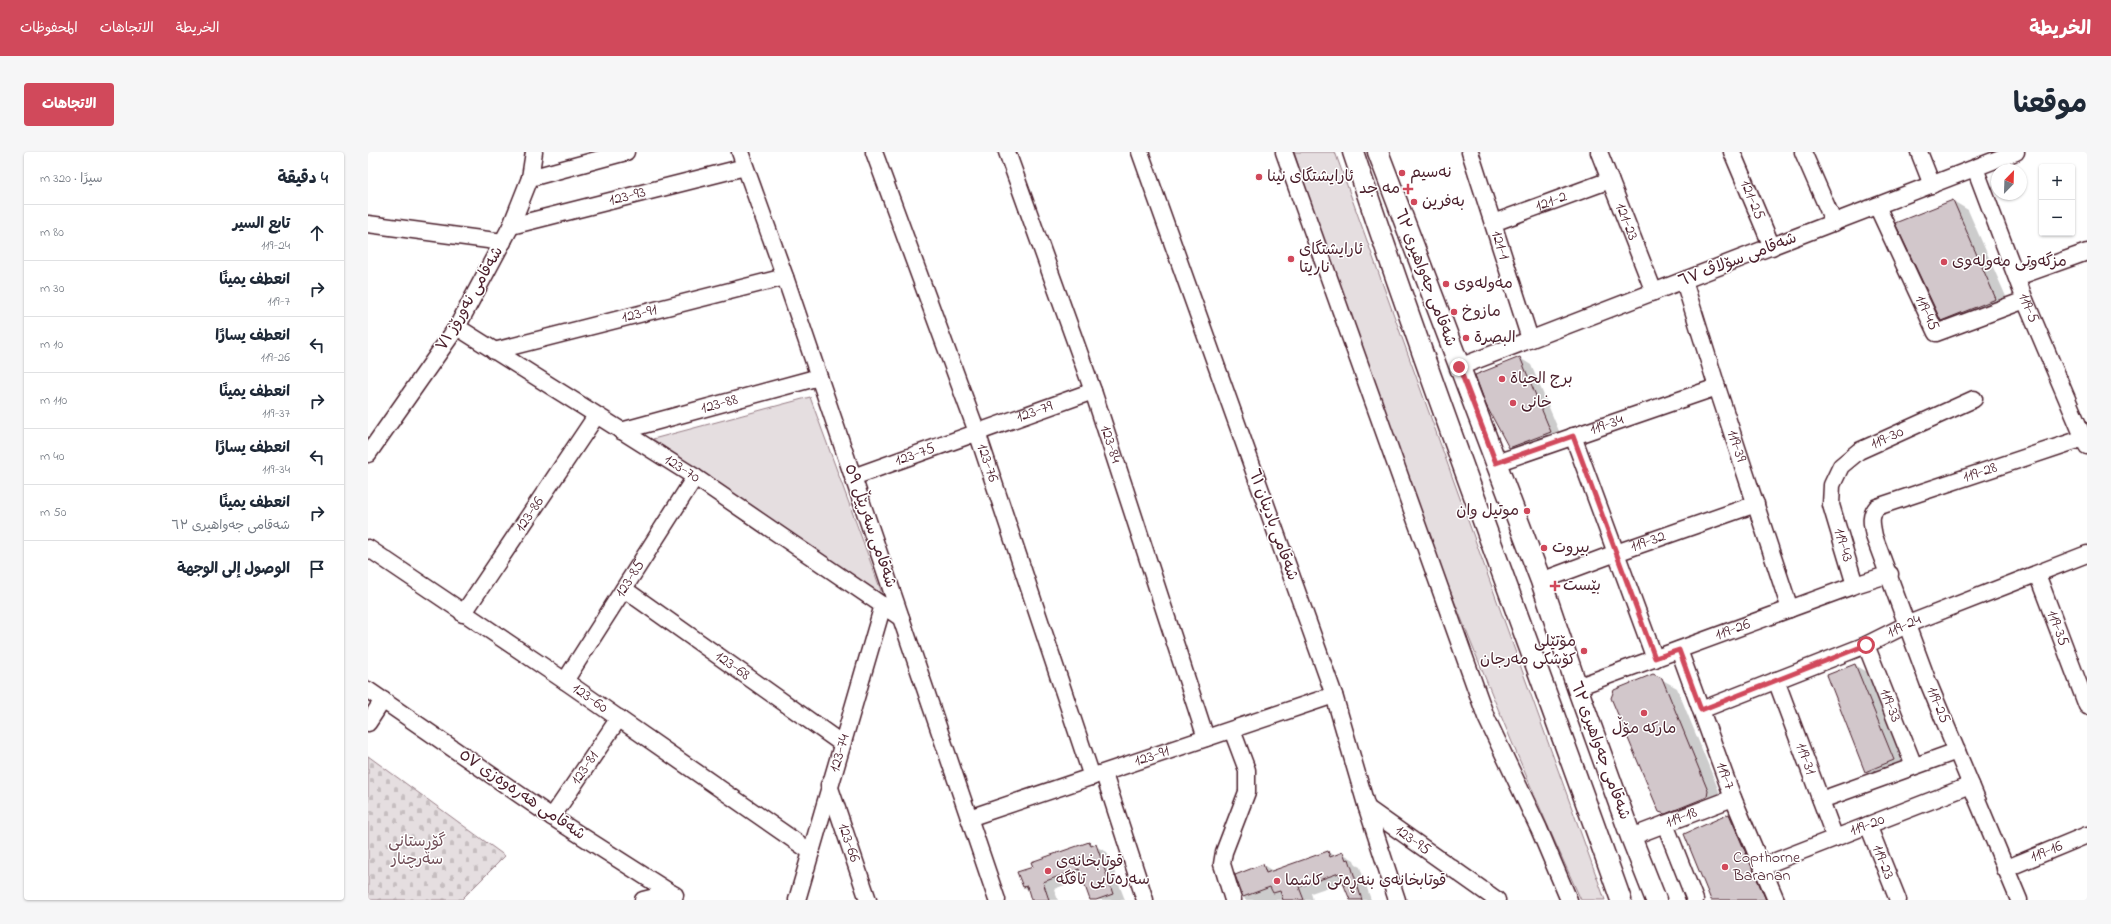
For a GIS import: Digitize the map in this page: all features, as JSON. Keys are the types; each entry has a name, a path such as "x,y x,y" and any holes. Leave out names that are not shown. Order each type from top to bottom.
{"main road":[{"name":"شەقامی جەواهیری ٦٣","path":"1353,152 1395,277 1548,694 1621,900"},
{"name":"شەقامی جەواهیری ٦٣","path":"1378,152 1541,581 1631,837 1656,900"}],"street":[{"name":"شەقامی نەورۆز ٧١","path":"368,454 458,327 510,226 530,178 534,152"},
{"path":"530,178 626,152"},
{"name":"123-76","path":"874,152 977,432 1098,775 1146,900"},
{"name":"123-84","path":"1007,152 1093,391 1206,738"},
{"name":"شەقامی بادینان ٦١","path":"1140,152 1334,695 1397,900"},
{"path":"1284,152 1486,717 1539,829 1569,900"},
{"name":"121-1","path":"1470,152 1530,340"},
{"name":"121-23","path":"1599,152 1654,292"},
{"name":"121-25","path":"1732,152 1772,247"},
{"path":"1803,152 1834,223"},
{"path":"1919,152 1932,185"},
{"name":"شەقامی سۆلاڤ ٦٧","path":"1459,367 1932,185 2008,154"},
{"name":"123-93","path":"510,226 742,160"},
{"name":"شەقامی سەرپێڵ ٥٩","path":"742,160 785,277 997,900"},
{"name":"119-5","path":"1975,168 2025,300 2085,442"},
{"name":"121-2","path":"1493,223 1610,180"},
{"name":"119-45","path":"1877,206 1936,333 2025,300"},
{"path":"368,224 503,242"},
{"path":"2017,277 2087,252"},
{"name":"123-91","path":"494,351 785,277"},
{"name":"119-39","path":"1684,281 1790,609"},
{"name":"123-70","path":"458,327 596,416 695,477 901,618"},
{"name":"123-88","path":"621,431 819,377"},
{"name":"119-34","path":"1496,463 1717,387"},
{"name":"123-79","path":"977,432 1093,391"},
{"name":"119-30","path":"1831,505 1832,485 1841,466 1859,451 1974,399"},
{"name":"123-86","path":"464,614 596,416"},
{"name":"123-75","path":"853,477 977,432"},
{"path":"1573,436 1655,658"},
{"name":"119-28","path":"1876,507 2085,442"},
{"name":"123-85","path":"565,681 695,477"},
{"name":"119-32","path":"1541,581 1756,504"},
{"name":"119-43","path":"1831,505 1855,585"},
{"name":"119-25","path":"1876,507 1872,512 1871,521 1874,536 1890,574 1928,682 2019,900"},
{"name":"123-60","path":"368,548 619,718 811,852"},
{"name":"119-24","path":"1701,710 1866,645 1908,624 2087,554"},
{"name":"119-26","path":"1577,687 1855,585 1890,574"},
{"name":"119-35","path":"2037,574 2087,706"},
{"name":"123-68","path":"624,589 841,743"},
{"name":"123-74","path":"797,900 841,743 883,605"},
{"name":"119-33","path":"1866,645 1914,766"},
{"name":"119-7","path":"1679,650 1733,798 1763,866 1776,900"},
{"name":"119-31","path":"1776,680 1835,838"},
{"name":"شەقامی هەرەوەزی ٥٧","path":"368,690 552,818 676,898"},
{"name":"123-91","path":"969,818 1334,695"},
{"path":"368,723 383,700"},
{"name":"123-81","path":"552,818 619,718"},
{"path":"1232,730 1247,770 1247,792 1224,852 1222,864 1233,900"},
{"path":"1821,800 1957,751"},
{"name":"123-66","path":"829,785 868,900"},
{"name":"119-20","path":"1763,866 1972,786"},
{"name":"119-18","path":"1631,837 1733,798"},
{"name":"123-95","path":"1368,808 1496,900"},
{"path":"1666,824 1695,900"},
{"name":"119-23","path":"1868,825 1898,900"},
{"name":"119-16","path":"2005,869 2087,835"},
{"path":"643,900 676,898"}],"green space":[{"path":"1294,152 1335,152 1605,900 1581,900 1489,688 1432,545 1378,401 1344,306"},
{"path":"810,397 883,596 653,439"},
{"name":"گۆڕستانی سەرچنار","path":"368,756 505,856 461,900 368,900"}],"building":[{"path":"1953,200 1996,299 1941,321 1895,223"},
{"path":"1520,357 1551,432 1509,448 1486,405 1475,375"},
{"path":"1855,664 1894,760 1865,772 1827,675"},
{"path":"1653,674 1662,678 1708,791 1707,797 1665,814 1659,812 1611,698 1614,690"},
{"name":"Copthorne Baranan","path":"1729,814 1766,900 1711,900 1684,834"},
{"name":"قوتابخانەی سەرەتایی تاڤگە","path":"1089,842 1091,846 1096,844 1113,894 1096,900 1090,900 1079,869 1043,882 1049,900 1031,900 1027,886 1023,887 1017,872 1033,867 1031,862"},
{"name":"قوتابخانەی بنەڕەتی کاشما","path":"1328,851 1330,857 1343,852 1346,860 1349,859 1362,900 1350,900 1339,873 1299,887 1304,900 1283,900 1280,891 1273,893 1270,887 1243,897 1235,875 1263,864 1266,873"}],"place":[{"name":"نەسیم","path":"1402,173"},
{"name":"ئارایشتگای نینا","path":"1259,177"},
{"name":"مه جد","path":"1408,189"},
{"name":"بەفرین","path":"1414,202"},
{"name":"ئارایشتگای ناریتا","path":"1291,259"},
{"name":"مزگەوتی مەولەوی","path":"1944,262"},
{"name":"مەولەوی","path":"1446,284"},
{"name":"مازوخ","path":"1454,312"},
{"name":"البصرة","path":"1466,338"},
{"name":"برج الحياة","path":"1502,379"},
{"name":"خانی","path":"1513,403"},
{"name":"موتيل وان","path":"1527,511"},
{"name":"بیروت","path":"1544,548"},
{"name":"بێست","path":"1555,586"},
{"name":"مۆتێلی کۆشکی مەرجان","path":"1584,651"},
{"name":"مارکە مۆڵ","path":"1644,713"},
{"name":"Copthorne Baranan","path":"1725,867"},
{"name":"قوتابخانەی سەرەتایی تاڤگە","path":"1048,871"},
{"name":"قوتابخانەی بنەڕەتی کاشما","path":"1277,881"}],"route":[{"path":"1459,367 1496,463 1573,436 1655,658 1679,650 1701,710 1866,645"}]}
